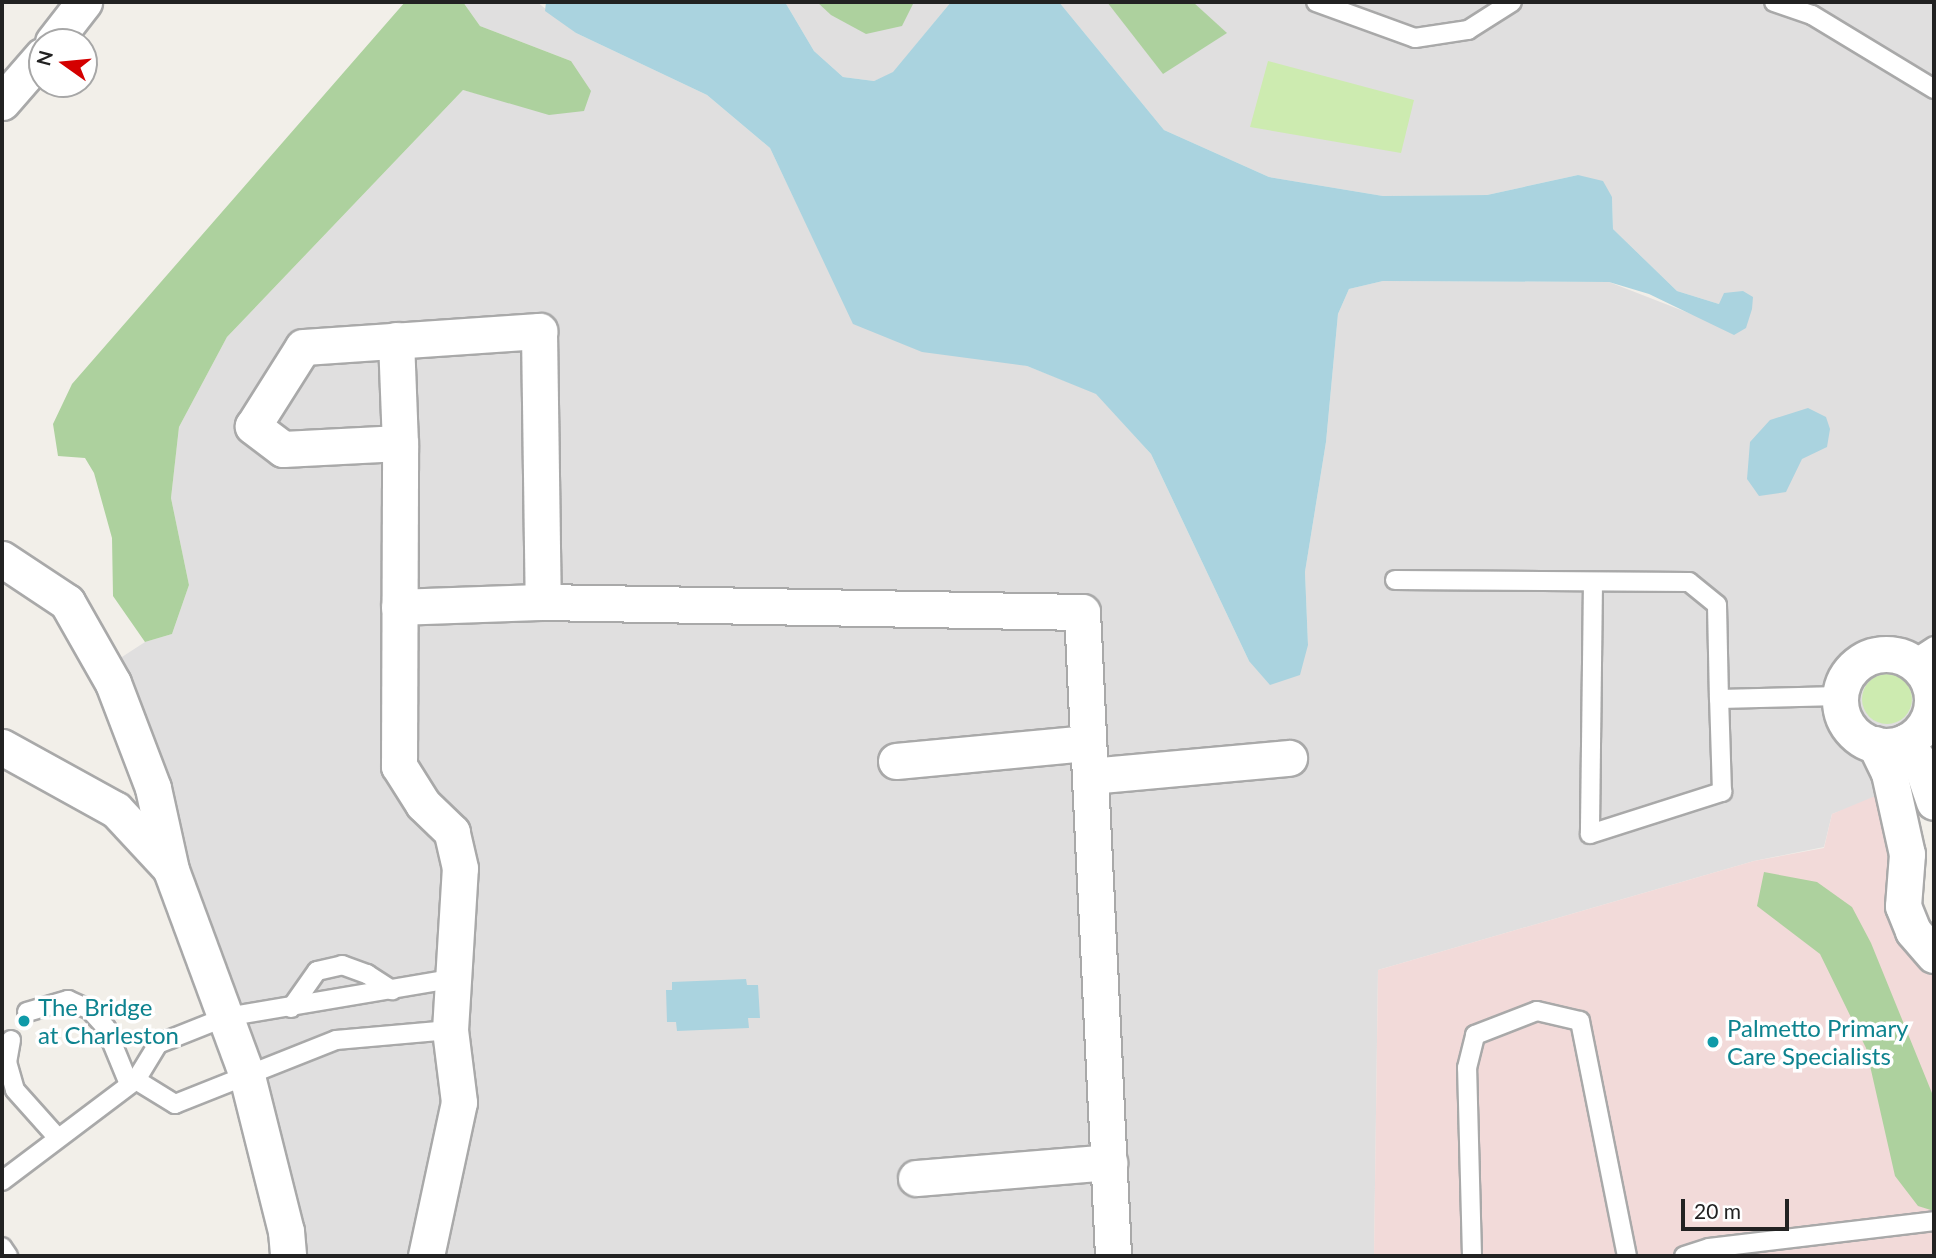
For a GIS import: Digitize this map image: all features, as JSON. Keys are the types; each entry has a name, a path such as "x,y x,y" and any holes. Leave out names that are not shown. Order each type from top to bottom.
{"street":[{"path":"64,28 84,2"},
{"path":"2,102 28,72"},
{"path":"400,443 284,449 253,426 303,346 538,331 543,602"},
{"path":"396,341 400,443 399,766 424,804 452,832 460,868 456,978 450,1030 459,1102 426,1256"},
{"path":"2,559 67,602 113,682 153,788 171,870 247,1076 286,1231 288,1256"},
{"path":"399,607 543,602 1082,612 1113,1256"},
{"path":"1890,743 1926,723 1932,696 1923,653 1866,658 1853,667 1840,696 1845,721 1863,740 1890,743 1921,764 1934,802"},
{"path":"1890,743 1889,773 1907,854 1903,905 1913,931 1934,955"},
{"path":"2,747 116,810 171,870"},
{"path":"897,761 1289,758"},
{"path":"916,1178 1109,1162"}],"lane":[{"path":"1321,3 1415,38 1468,30 1512,2"},
{"path":"1774,2 1812,15 1934,89"},
{"path":"1395,580 1593,582 1689,583 1717,605 1722,792 1590,834 1593,582"},
{"path":"1719,699 1840,696"},
{"path":"291,1008 317,971 342,965 368,974 392,990"},
{"path":"2,1181 132,1082 158,1044 226,1017 456,978"},
{"path":"27,1012 68,1000 89,1010 106,1028 132,1082 176,1104 336,1041 450,1030"},
{"path":"1472,1256 1466,1068 1475,1035 1537,1011 1580,1021 1627,1256"},
{"path":"11,1040 7,1062 15,1090 57,1138"},
{"path":"1684,1256 1709,1248 1934,1221"},
{"path":"2,1247 8,1256"}],"shaded area":[{"path":"463,2 537,2 576,33 707,95 770,148 854,324 1027,366 1096,393 1151,454 1249,661 1308,645 1305,572 1326,442 1338,314 1349,289 1383,281 1609,282 1717,324 1719,304 1677,291 1613,229 1612,197 1578,175 1487,195 1383,196 1269,177 1164,130 1059,2 1934,2 1934,777 1832,814 1824,847 1754,861 1378,970 1374,1256 288,1256 105,668 145,642 172,634 189,585 171,498 179,427 227,337 463,90 490,97 571,61 480,26"},
{"path":"785,2 951,2 893,73 874,81 843,77 814,51"},
{"path":"1892,789 1934,955 1934,1256 1374,1256 1378,970 1754,861 1824,848 1832,814"}],"green space":[{"path":"405,2 463,2 480,26 571,61 591,91 584,111 549,115 463,90 227,337 179,427 171,498 189,585 172,634 145,642 113,596 112,538 94,473 85,458 58,456 53,424 72,384"},
{"path":"817,2 914,2 902,26 866,34 831,15"},
{"path":"1107,2 1193,2 1227,33 1163,74"},
{"path":"1268,61 1414,100 1401,153 1250,127"},
{"path":"1887,674 1904,682 1912,699 1904,716 1887,724 1870,716 1862,699 1870,682"},
{"path":"1764,872 1817,882 1852,907 1871,943 1934,1098 1934,1211 1918,1206 1895,1176 1866,1048 1820,954 1757,906"}],"water":[{"path":"546,2 785,2 814,51 843,77 874,81 893,72 951,2 1059,2 1164,130 1269,177 1383,196 1487,195 1578,175 1603,181 1612,197 1613,229 1677,291 1719,304 1724,293 1743,291 1753,297 1752,309 1746,328 1734,335 1649,294 1609,282 1383,281 1349,289 1338,314 1326,442 1305,572 1308,645 1300,675 1270,685 1249,661 1151,454 1096,394 1027,366 922,352 853,324 770,148 707,95 576,33 545,11"},
{"path":"1808,408 1826,417 1830,429 1827,447 1802,459 1786,492 1759,496 1747,479 1750,442 1770,420"},
{"path":"746,979 747,985 758,985 760,1018 748,1018 749,1028 677,1031 676,1022 667,1022 666,990 672,990 672,982"}],"place":[{"name":"The Bridge at Charleston","path":"24,1021"},
{"name":"Palmetto Primary Care Specialists","path":"1713,1042"}]}
